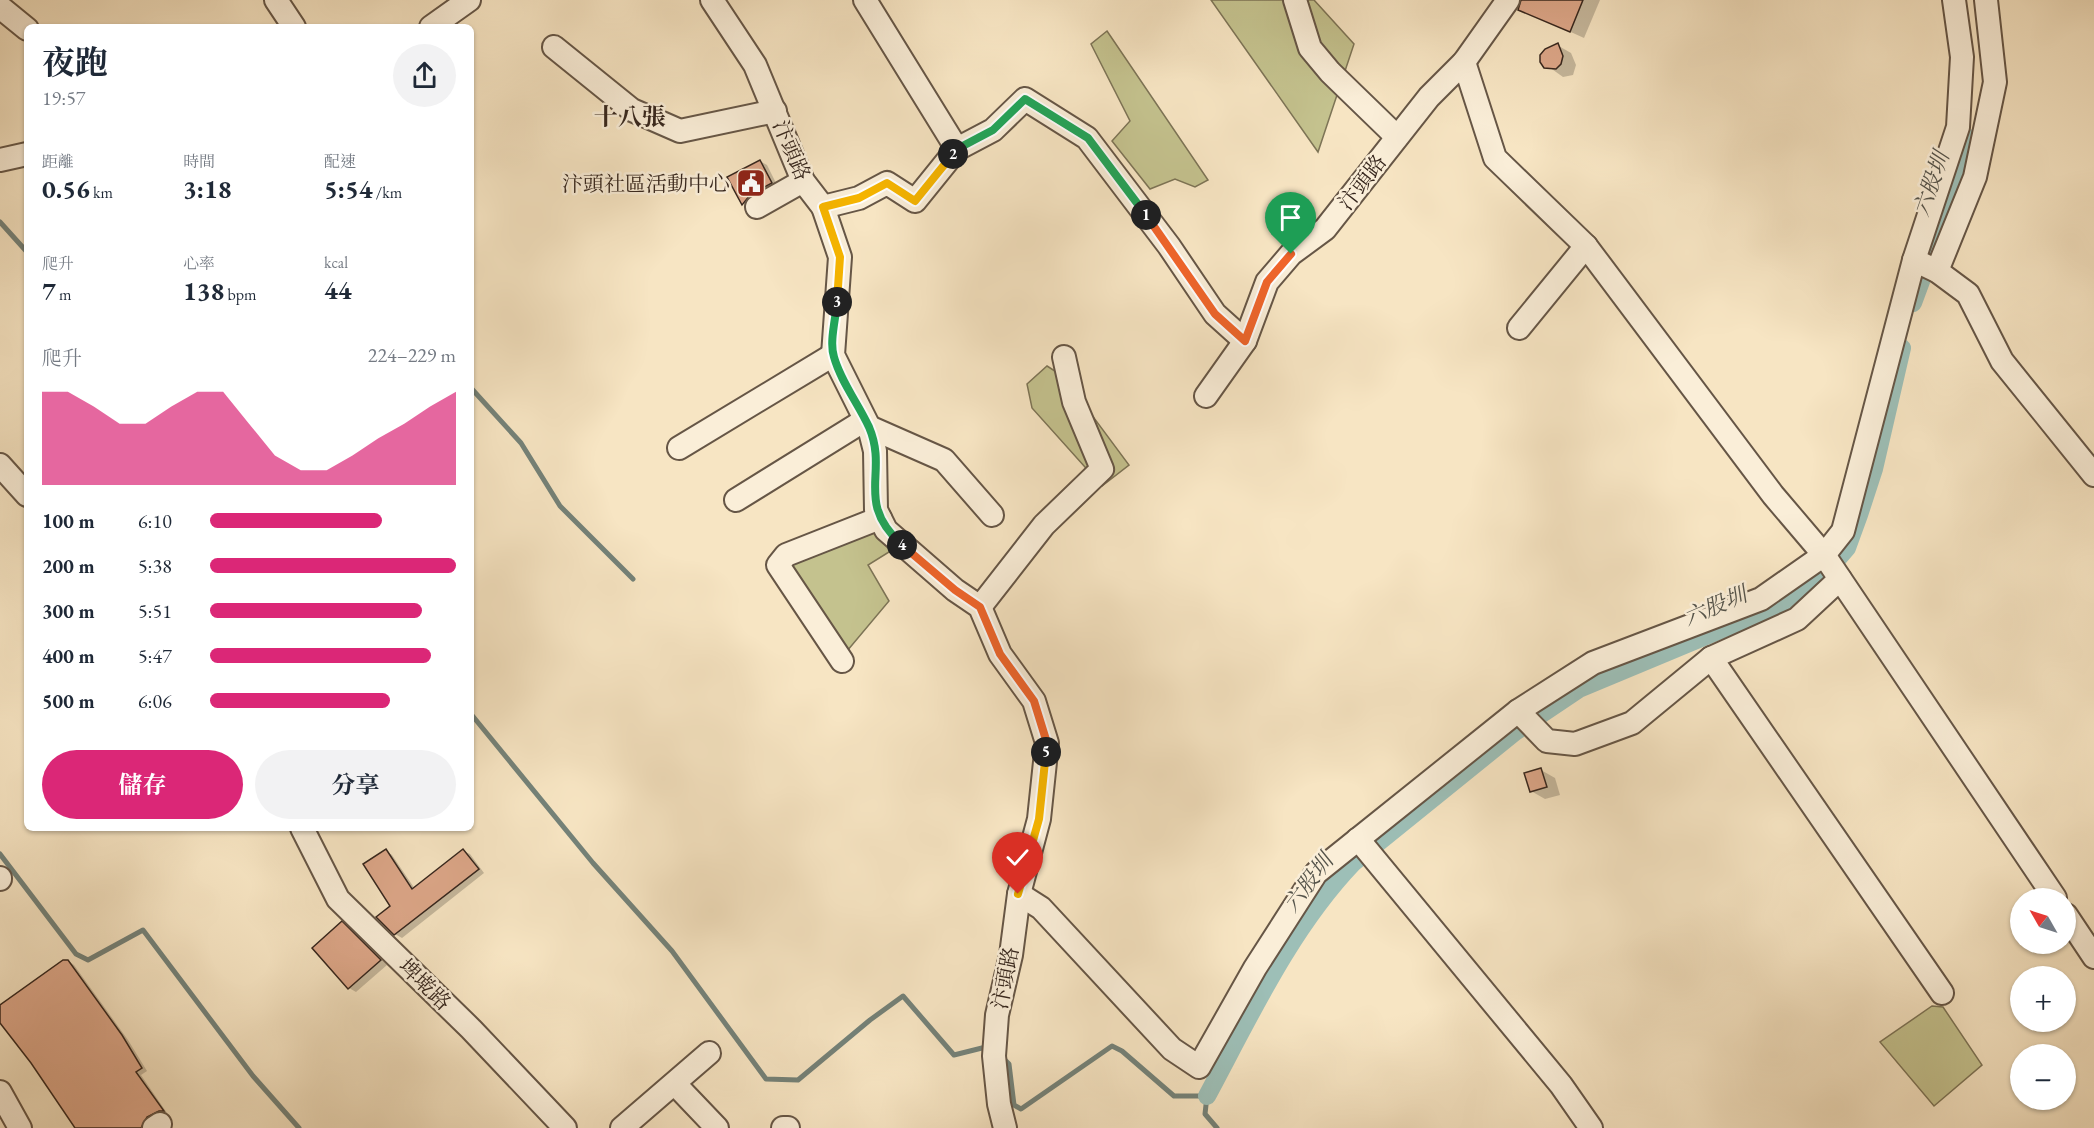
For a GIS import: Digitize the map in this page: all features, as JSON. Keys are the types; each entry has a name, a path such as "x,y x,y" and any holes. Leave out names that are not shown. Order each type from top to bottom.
{"street":[{"path":"276,0 292,24"},
{"path":"435,24 469,0"},
{"name":"汴頭路","path":"712,0 755,65 803,181 823,207 840,257 833,355"},
{"path":"865,0 957,149"},
{"path":"1295,0 1310,48 1330,72 1397,137"},
{"name":"汴頭路","path":"1206,396 1245,341 1267,282 1291,254 1325,229 1429,97 1464,62 1508,0"},
{"path":"1018,894 1041,908 1172,1049 1199,1067 1255,968 1316,873 1366,847 1521,714 1593,663 1761,599 1824,555 1843,531 1915,260 1958,127 1962,57 1954,0"},
{"path":"1937,270 1975,177 1995,82 1986,0"},
{"path":"0,7 24,27"},
{"path":"554,47 632,110 680,131 775,111"},
{"path":"1464,62 1495,158 1586,246 1773,495 1824,555 2048,888"},
{"path":"823,207 859,198 887,183 915,201 957,149 993,130 1025,99 1088,138 1169,246 1215,314 1245,341"},
{"path":"0,160 24,155"},
{"path":"757,207 803,181"},
{"path":"1519,328 1586,246"},
{"path":"1915,260 1937,270 1968,294 2002,361 2094,475"},
{"path":"679,448 833,355 867,424 875,451 876,510 886,530 955,590 980,607 1044,525 1102,469 1074,402 1064,357"},
{"path":"736,500 867,424"},
{"path":"867,424 944,460 992,515"},
{"path":"0,465 24,492"},
{"path":"842,661 778,565 786,555 880,518"},
{"path":"1521,714 1546,741 1575,744 1632,723 1711,658 1797,619 1840,579"},
{"name":"汴頭路","path":"980,607 1000,654 1034,701 1047,743 1039,819 1018,894 1011,955 997,1015 995,1049 999,1104 1005,1128"},
{"path":"1711,658 1942,993"},
{"name":"埤墘路","path":"304,831 338,899 471,1029 532,1091 549,1114 565,1128"},
{"path":"1366,847 1561,1085 1591,1128"},
{"path":"2076,930 2094,957"},
{"path":"622,1128 709,1053"},
{"path":"675,1084 717,1128"},
{"path":"0,1092 16,1127"},
{"path":"783,1128 788,1128"}],"shaded area":[{"path":"1211,0 1314,0 1354,44 1318,152"},
{"path":"1107,31 1208,180 1195,187 1175,179 1150,189 1112,141 1130,121 1091,44"},
{"path":"1047,366 1080,387 1091,414 1129,465 1102,486 1032,408 1027,384"},
{"path":"879,512 905,542 868,565 889,601 847,651 789,575 796,550"},
{"path":"1932,1006 1943,1007 1982,1065 1934,1106 1880,1042"}],"building":[{"path":"1521,0 1583,0 1570,32 1518,10"},
{"path":"1558,43 1563,56 1561,64 1556,69 1544,68 1540,62 1540,55 1545,49"},
{"name":"汴頭社區活動中心","path":"760,160 772,183 750,195 742,205 727,177"},
{"path":"1541,768 1547,787 1530,792 1524,773"},
{"path":"386,849 412,889 463,849 479,869 394,935 376,917 390,906 363,864"},
{"path":"342,921 381,960 348,989 312,948"},
{"path":"63,960 68,960 122,1035 142,1068 136,1072 164,1111 147,1117 141,1128 75,1128 31,1063 0,1023 0,1005"}],"waterway":[{"name":"六股圳","path":"1913,303 1974,138"},
{"path":"0,222 24,249"},
{"name":"六股圳","path":"1207,1096 1272,974 1290,945 1330,889 1353,863 1515,732 1579,689 1790,601 1829,569 1847,548 1859,515 1874,469 1902,348"},
{"path":"474,391 521,443 560,506 633,579"},
{"path":"474,718 593,863 672,951 766,1079 798,1080 870,1020 903,996 954,1055 990,1046"},
{"path":"0,854 76,954 88,960 143,930 253,1076 299,1128"},
{"path":"1001,1056 1009,1064 1014,1105 1021,1109 1112,1046 1122,1051 1174,1096 1207,1096 1205,1114 1217,1128"}],"place":[{"name":"汴頭社區活動中心","path":"751,183"}],"district":[{"name":"十八張","path":"630,116"}],"route":[{"path":"1018,894 1039,819 1047,743 1034,701 1022,681 1000,654 980,607 936,575 886,530 876,510 875,451 869,427 844,382 833,355 840,257 823,207 859,198 887,183 915,201 957,149 993,130 1025,99 1088,138 1133,196 1215,314 1245,341 1267,282 1291,254"}]}
